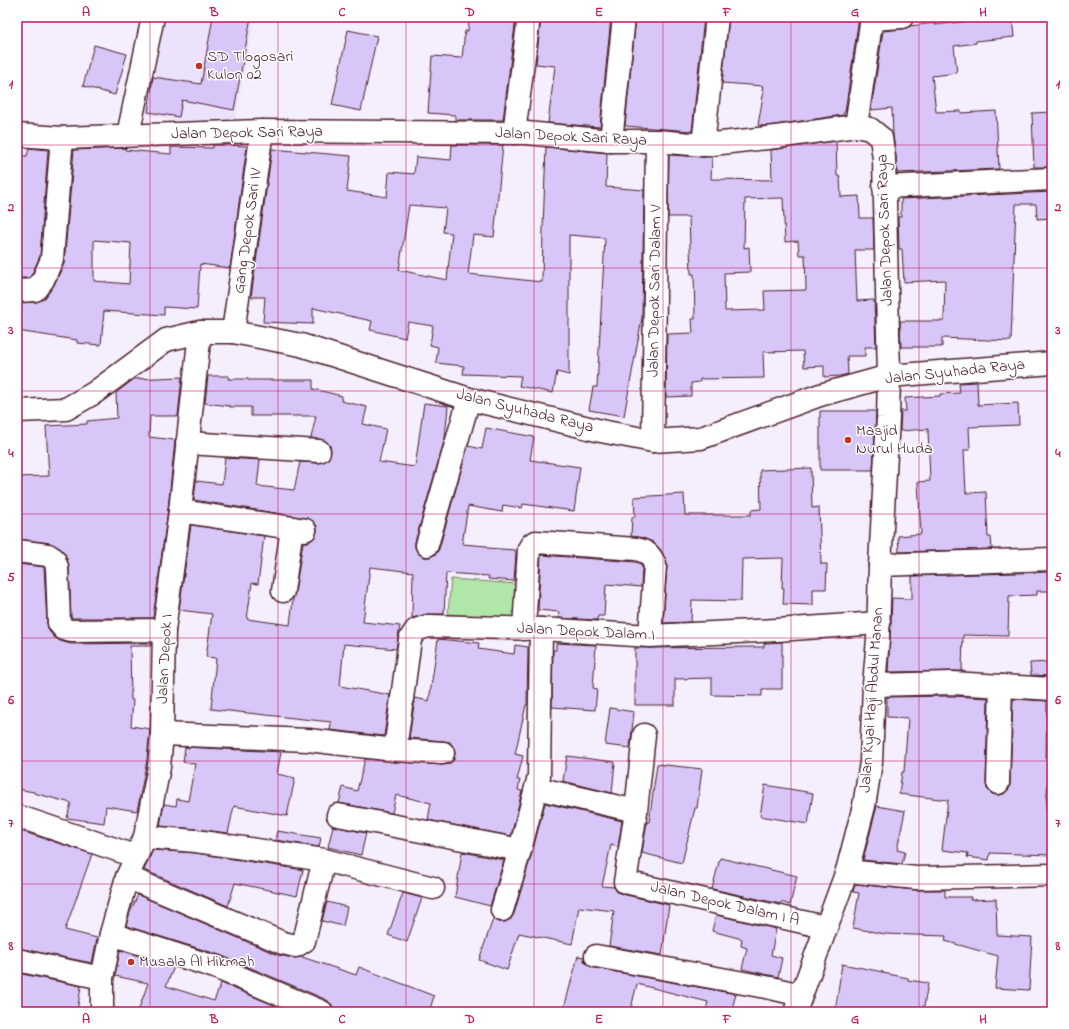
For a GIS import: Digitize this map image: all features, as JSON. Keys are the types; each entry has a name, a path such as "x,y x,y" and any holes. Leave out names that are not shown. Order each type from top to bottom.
{"street":[{"path":"128,135 153,17"},
{"path":"514,133 529,17"},
{"path":"611,141 624,17"},
{"path":"703,145 717,17"},
{"path":"856,126 872,18 902,17"},
{"name":"Jalan Depok Sari Raya","path":"17,135 62,138 262,131 514,133 611,141 657,141 703,145 856,126 870,129 881,138 884,158 889,376"},
{"name":"Gang Depok Sari IV","path":"233,332 262,131"},
{"path":"17,291 35,290 43,280 52,259 62,138"},
{"name":"Jalan Depok Sari Dalam V","path":"653,441 657,141"},
{"path":"884,187 1052,179"},
{"name":"Jalan Syuhada Raya","path":"17,411 66,409 94,393 166,340 200,332 233,332 301,345 469,399 601,431 653,441 701,438 820,395 889,376 1052,363"},
{"name":"Jalan Depok I","path":"102,1012 102,978 111,934 127,877 140,847 159,767 162,734 164,630 180,511 200,332"},
{"name":"Jalan Kyai Haji Abdul Manan","path":"798,1003 847,871 864,806 871,762 874,685 879,623 880,565 889,376"},
{"path":"428,544 469,399"},
{"path":"187,442 319,451"},
{"path":"180,511 299,529 283,591"},
{"path":"502,910 520,850 539,776 529,549 532,544 536,542 636,549 647,552 655,565 650,636"},
{"path":"17,551 48,555 54,559 57,567 59,623 64,629 71,631 164,630"},
{"path":"880,565 1052,559"},
{"name":"Jalan Depok Dalam I","path":"395,750 410,639 416,630 428,626 532,629 650,636 879,623"},
{"path":"874,685 952,684 1052,689"},
{"path":"998,783 1001,686"},
{"path":"162,734 308,740 395,750 443,753"},
{"path":"536,788 636,811 644,735"},
{"name":"Jalan Depok Dalam I A","path":"636,811 625,882 825,927"},
{"path":"338,815 520,850"},
{"path":"17,816 140,847 196,841 324,860 433,888"},
{"path":"127,877 283,943 296,946 304,941 324,860"},
{"path":"847,871 916,878 1052,875"},
{"path":"111,934 215,967 322,1012"},
{"path":"596,956 770,988 798,1003"},
{"path":"17,960 102,978"}],"shaded area":[{"name":"SD Tlogosari Kulon 02","path":"162,17 254,17 233,131 144,114"}],"green space":[{"path":"451,579 517,584 514,619 448,614"}],"building":[{"path":"213,17 251,17 234,110 182,100 179,117 148,112 153,77 201,84"},
{"path":"469,17 516,17 503,120 455,120 455,115 428,113 432,56 462,58 465,31 468,31"},
{"path":"541,17 611,17 600,127 548,123 555,66 536,64"},
{"path":"636,17 704,17 692,131 625,126"},
{"path":"729,17 859,17 845,112 843,115 774,125 758,125 764,90 762,90 763,86 722,83"},
{"path":"1012,17 1014,37 976,41 976,43 954,46 957,73 932,76 936,112 961,111 961,113 996,111 999,169 897,173 892,108 871,110 883,31 935,23 935,25"},
{"path":"348,30 377,36 361,111 332,105"},
{"path":"94,45 127,54 115,95 83,86"},
{"path":"1052,112 1052,167 1034,167 1032,113"},
{"path":"836,141 837,176 840,176 841,197 859,196 860,218 873,218 874,250 855,250 857,301 874,300 876,347 865,347 865,356 847,356 848,374 824,377 824,366 804,367 803,351 763,352 764,378 700,379 700,382 691,383 691,396 666,397 667,334 693,333 692,319 695,319 694,274 691,274 689,217 668,217 669,155 712,157 711,179 772,180 771,150","holes":["783,198 785,242 798,241 799,255 805,255 806,290 764,291 765,310 725,311 724,273 750,272 749,247 744,248 745,199"]},
{"path":"213,145 247,146 230,268 200,264 197,309 164,307 164,315 104,311 101,345 77,343 77,340 17,331 17,303 36,302 45,298 54,285 64,264 74,150 125,148 125,150 171,154 171,147 213,148","holes":["94,240 131,243 129,284 94,281"]},
{"path":"452,145 503,145 494,237 473,235 468,274 542,282 546,147 607,153 606,187 644,190 642,318 624,416 589,410 593,387 597,387 605,238 569,235 569,375 557,372 553,393 519,386 521,376 463,374 464,366 436,363 438,347 430,345 433,326 408,322 405,338 370,330 372,321 313,308 313,324 263,322 265,297 251,297 272,149 351,156 347,191 387,197 389,172 414,174 416,157 451,160","holes":["409,205 446,208 443,232 452,233 447,280 399,270"]},
{"path":"29,148 48,150 40,256 29,278 17,278 17,155 27,156"},
{"path":"1052,192 1052,218 1037,219 1036,204 1016,204 1011,341 942,338 942,347 901,347 900,321 944,321 945,280 904,282 902,249 899,249 898,217 901,217 901,199"},
{"path":"208,376 229,376 228,379 248,380 313,380 313,389 342,396 341,401 367,407 363,424 386,429 379,462 415,467 424,403 448,406 445,438 415,542 415,548 418,553 424,557 430,557 436,554 439,549 468,446 482,449 486,428 534,437 530,460 580,467 574,511 523,504 522,508 503,505 502,512 468,506 462,544 515,550 514,581 488,579 489,576 446,573 444,614 428,614 412,618 413,572 370,567 363,622 400,626 396,649 344,644 340,686 390,695 384,736 330,730 331,722 211,709 216,658 206,657 212,614 179,610 191,525 264,536 258,584 252,583 247,619 290,625 303,542 309,542 314,538 317,531 317,526 313,521 307,518 194,500 196,481 222,484 225,458 260,460 257,486 294,490 300,462 324,462 329,458 331,451 330,446 326,441 311,438 316,416 251,416 251,407 230,407 205,403"},
{"path":"182,377 178,416 150,416 149,437 175,440 168,509 153,618 71,618 69,567 65,554 61,549 50,543 17,539 17,477 49,476 46,426 87,424 87,421 117,418 116,393 134,379"},
{"path":"977,382 978,405 1018,403 1019,425 969,427 970,450 964,450 966,493 986,492 988,537 991,537 992,549 899,552 898,536 921,534 918,482 930,481 928,429 900,431 901,411 906,411 905,398 960,393 959,383"},
{"name":"Masjid Nurul Huda","path":"820,411 876,411 873,470 820,470"},
{"path":"811,468 812,508 819,507 821,564 827,564 826,589 813,589 813,605 783,604 783,558 742,559 741,601 692,600 691,622 663,623 667,566 666,560 660,549 653,542 643,538 631,536 632,517 635,517 634,497 684,494 685,515 751,515 751,510 761,509 760,470"},
{"path":"541,555 636,562 642,567 641,587 606,584 604,616 598,616 597,620 558,618 559,612 538,610"},
{"path":"17,564 44,567 47,624 49,631 60,641 71,644 151,643 151,646 130,646 131,700 133,700 131,726 150,729 147,760 137,811 106,806 104,823 67,818 71,803 34,792 17,789"},
{"path":"1052,572 1052,591 1037,591 1037,595 1009,596 1008,636 963,635 962,671 888,672 892,598 912,599 912,576"},
{"path":"438,639 479,643 478,649 514,654 515,645 528,647 527,705 515,754 523,756 517,780 520,780 518,790 522,791 511,836 428,820 431,803 396,795 392,813 339,803 343,787 357,791 365,759 442,765 449,764 454,760 454,748 450,742 409,738 415,698 429,701"},
{"path":"782,642 782,689 762,689 762,696 712,695 712,678 675,679 675,705 635,705 635,648 764,647 764,643"},
{"path":"556,643 596,645 593,688 597,689 595,710 552,707 553,650 556,650"},
{"path":"1052,662 1052,676 1031,675 1030,663"},
{"path":"952,696 988,698 986,783 987,789 992,794 997,795 1004,794 1009,789 1010,784 1013,699 1047,701 1046,759 1049,760 1046,811 1052,812 1052,855 990,853 989,860 967,857 968,853 942,850 948,800 899,794 902,772 904,772 908,718 887,717 887,697"},
{"path":"610,708 634,712 630,748 605,745"},
{"path":"185,747 281,752 277,774 295,778 287,816 234,806 228,833 160,826 164,804 176,806 177,799 188,801 195,764 183,762"},
{"path":"567,756 615,762 612,793 563,781"},
{"path":"657,764 702,769 697,808 695,808 682,863 642,853 647,822 649,822"},
{"path":"765,785 813,793 808,824 760,816"},
{"path":"545,803 622,821 618,847 611,845 602,886 614,887 617,892 622,894 669,905 662,955 609,946 614,911 579,907 572,944 519,933 507,970 479,960 493,919 499,922 505,922 511,919 514,914"},
{"path":"877,806 905,811 897,850 905,852 902,864 863,860"},
{"path":"333,826 366,833 361,855 328,847"},
{"path":"17,831 92,854 65,930 97,938 92,963 17,948"},
{"path":"277,831 321,838 319,847 275,840"},
{"path":"153,850 195,853 303,870 297,896 235,883 228,906 144,870"},
{"path":"462,852 504,860 490,906 455,897"},
{"path":"720,858 797,876 790,905 712,889"},
{"path":"855,884 915,890 945,890 945,897 971,897 970,900 996,899 997,935 1032,937 1029,990 995,988 998,956 945,941 946,936 885,934 853,928 859,893 853,892"},
{"path":"403,893 422,898 407,942 388,935"},
{"path":"138,895 278,955 293,958 302,957 356,975 359,967 434,996 429,1012 334,1012 332,1005 327,1000 220,955 126,926 130,912"},
{"path":"327,902 347,907 343,926 322,921"},
{"path":"716,915 776,929 771,955 782,958 778,977 742,969 747,948 741,946 742,939 712,931"},
{"path":"120,950 174,967 166,986 214,1001 221,983 290,1012 138,1012 148,983 115,976"},
{"path":"578,956 584,957 584,961 594,968 736,994 731,1012 705,1012 708,1002 637,984 630,1012 563,1012"},
{"path":"842,964 908,978 908,980 928,983 923,1012 835,1012"},
{"path":"17,973 81,986 77,1012 17,1012"}],"place":[{"name":"SD Tlogosari Kulon 02","path":"199,66"},
{"name":"Masjid Nurul Huda","path":"848,440"},
{"name":"Musala Al Hikmah","path":"131,962"}]}
